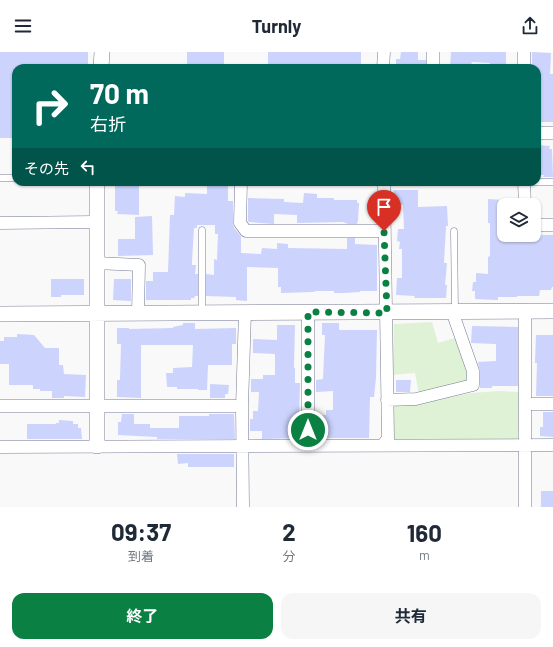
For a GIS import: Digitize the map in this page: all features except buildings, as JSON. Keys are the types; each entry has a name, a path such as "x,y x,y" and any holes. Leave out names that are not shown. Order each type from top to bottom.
{"street":[{"path":"101,64 102,52"},
{"path":"384,52 384,64"},
{"path":"433,52 434,64"},
{"path":"524,52 524,64"},
{"path":"541,133 553,133"},
{"path":"97,186 97,446"},
{"path":"241,186 240,223 246,232 384,231"},
{"path":"383,445 388,438 384,186"},
{"path":"524,186 525,198"},
{"path":"0,223 96,222"},
{"path":"541,225 553,225"},
{"path":"96,263 139,266 138,313"},
{"path":"387,400 416,399 473,385 473,371 454,311"},
{"path":"525,507 524,446 526,311"},
{"path":"0,314 553,311"},
{"path":"243,507 242,406 245,312"},
{"path":"308,312 308,446"},
{"path":"525,404 553,404"},
{"path":"0,406 242,406"},
{"path":"0,447 553,445"}],"lane":[{"path":"0,178 12,178"},
{"path":"541,182 553,182"},
{"path":"202,230 202,312"},
{"path":"454,231 454,311"}],"green space":[{"path":"432,322 438,343 458,337 470,372 470,383 419,394 415,373 392,375 394,324"},
{"path":"499,391 519,392 518,441 393,441 393,405 428,402 471,393"}],"route":[{"path":"308,430 308,312 387,313 384,231"}]}
